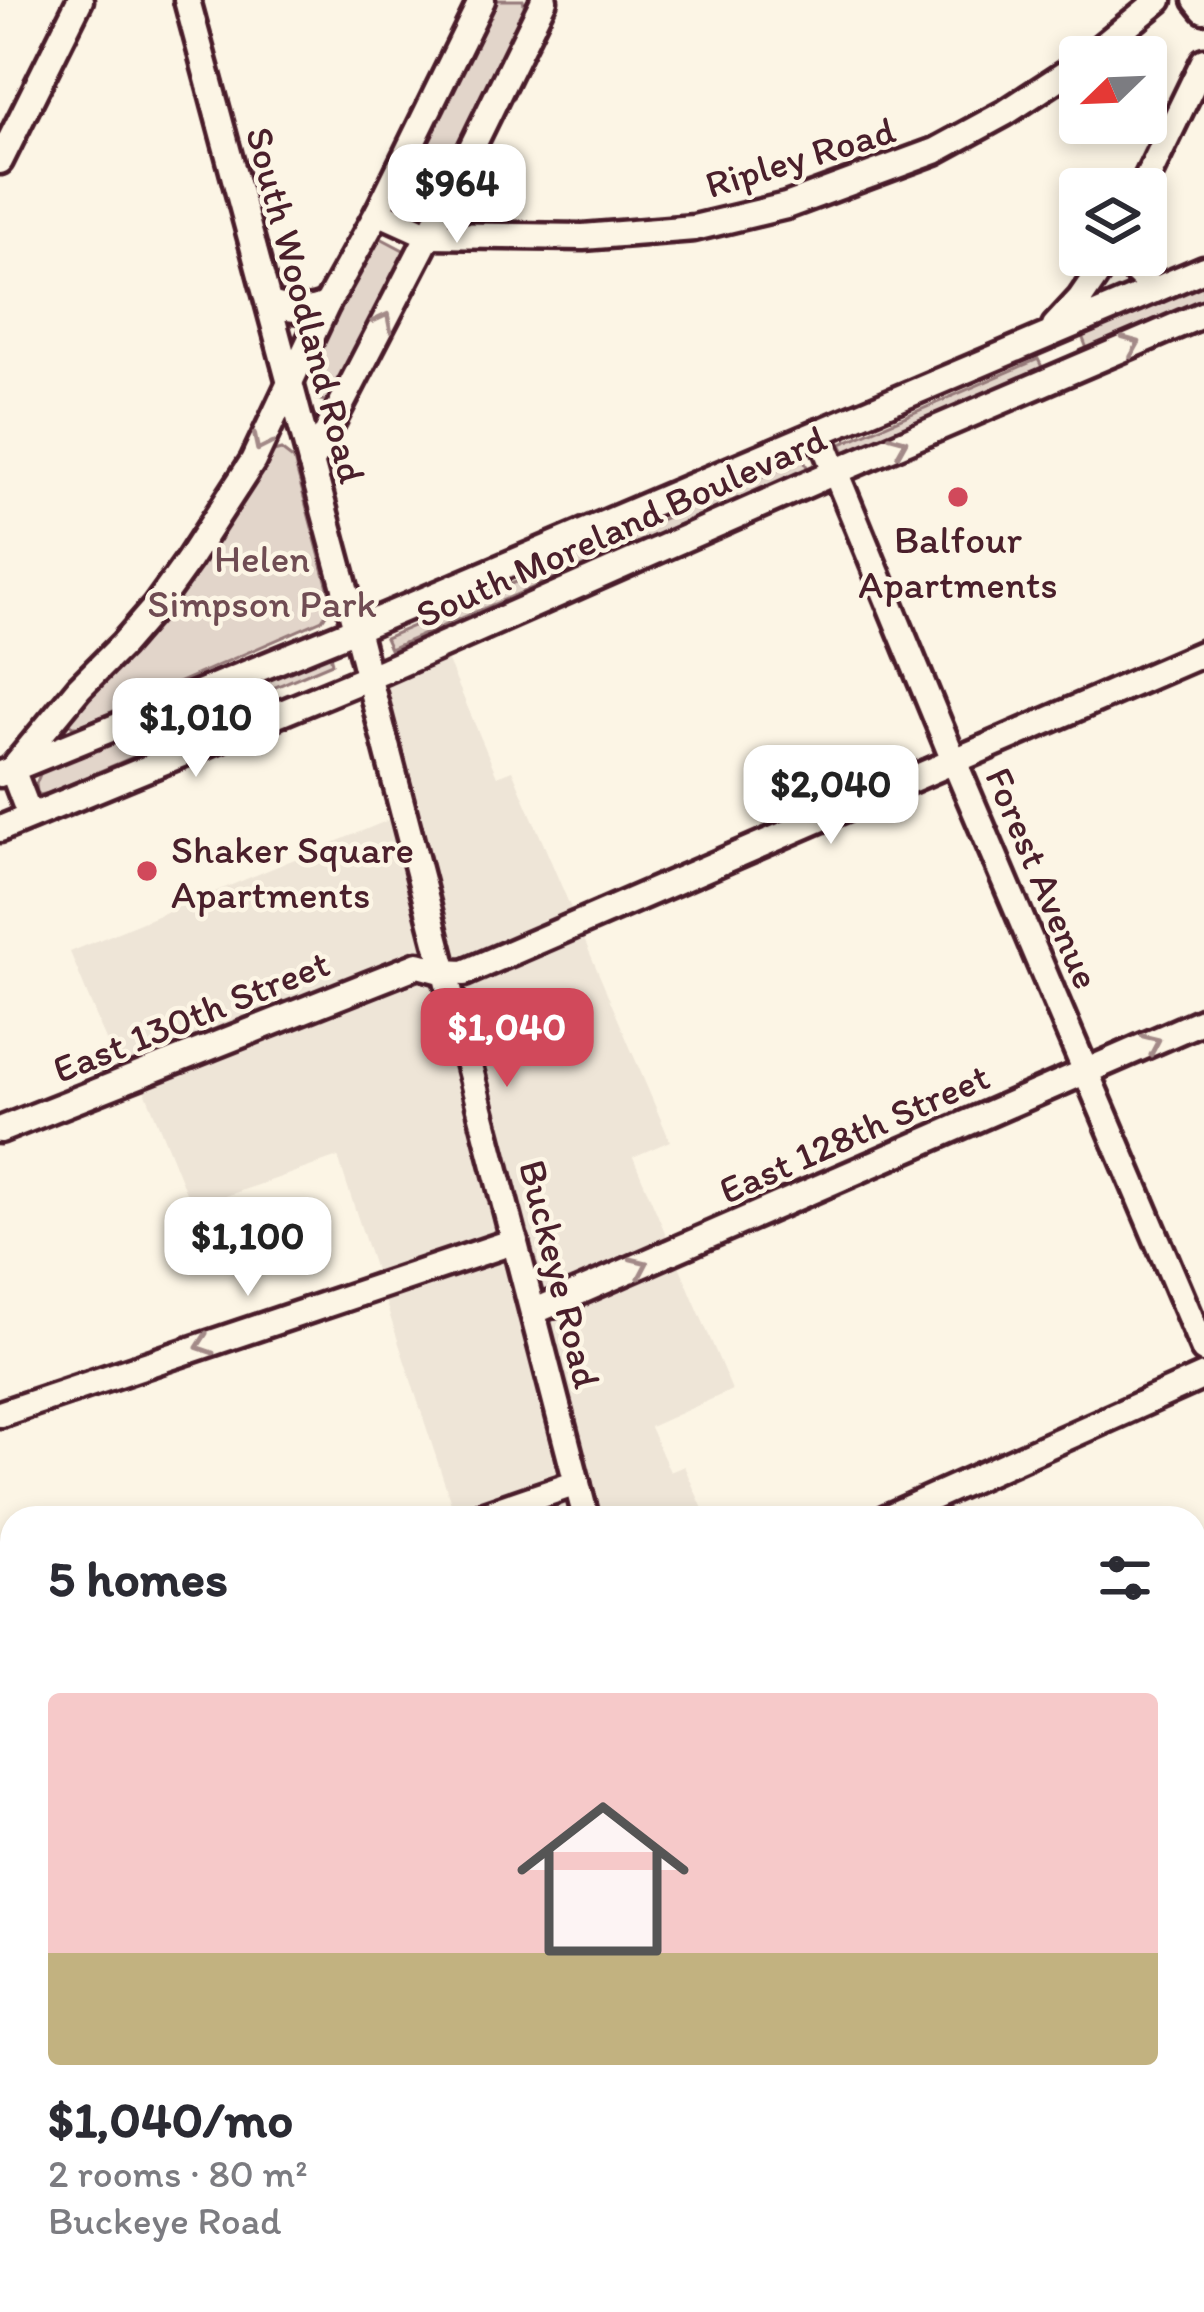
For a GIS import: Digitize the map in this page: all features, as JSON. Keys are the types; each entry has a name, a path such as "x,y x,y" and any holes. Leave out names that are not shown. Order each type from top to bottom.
{"street":[{"path":"0,161 80,0"},
{"name":"South Woodland Road","path":"187,0 356,629"},
{"path":"30,816 6,771 155,607 253,460 482,0"},
{"path":"311,463 544,0"},
{"path":"1115,36 1159,0"},
{"path":"1196,0 1204,10"},
{"path":"1152,168 1204,61"},
{"name":"Ripley Road","path":"378,212 429,235 583,237 694,228 786,206 935,151 1059,78"},
{"name":"South Moreland Boulevard","path":"6,771 356,629 1204,269"},
{"path":"1060,376 1045,336 1096,276"},
{"path":"1140,276 1155,290"},
{"path":"270,304 294,310 327,304"},
{"name":"South Moreland Boulevard","path":"0,829 368,677 1204,314"},
{"name":"Forest Avenue","path":"819,432 1204,1350"},
{"name":"Buckeye Road","path":"356,629 583,1506"},
{"name":"East 130th Street","path":"0,1130 418,965 464,973 1204,652"},
{"name":"East 128th Street","path":"533,1312 1204,1020"},
{"path":"0,1414 514,1241"},
{"path":"913,1506 1204,1376"},
{"path":"510,1506 577,1483"}],"shaded area":[{"path":"441,645 497,776 512,770 670,1141 633,1157 732,1390 650,1427 670,1472 684,1466 702,1506 452,1506 338,1157 192,1208 139,1076 123,1082 70,952 403,814 368,677"}],"green space":[{"path":"488,0 523,0 525,9 426,212 392,195"},
{"path":"375,235 407,252 334,397 317,399 309,367"},
{"path":"1204,281 1204,301 1088,351 1082,336 1092,329"},
{"path":"1038,359 1043,369 846,454 841,444"},
{"name":"Helen Simpson Park","path":"281,450 294,460 330,595 322,620 72,726 67,714 262,462"},
{"path":"803,459 808,469 390,649 385,638"},
{"path":"329,650 332,663 233,705 194,731 49,793 37,792 41,772"}],"place":[{"name":"Balfour Apartments","path":"958,497"},
{"name":"Shaker Square Apartments","path":"147,871"}]}
